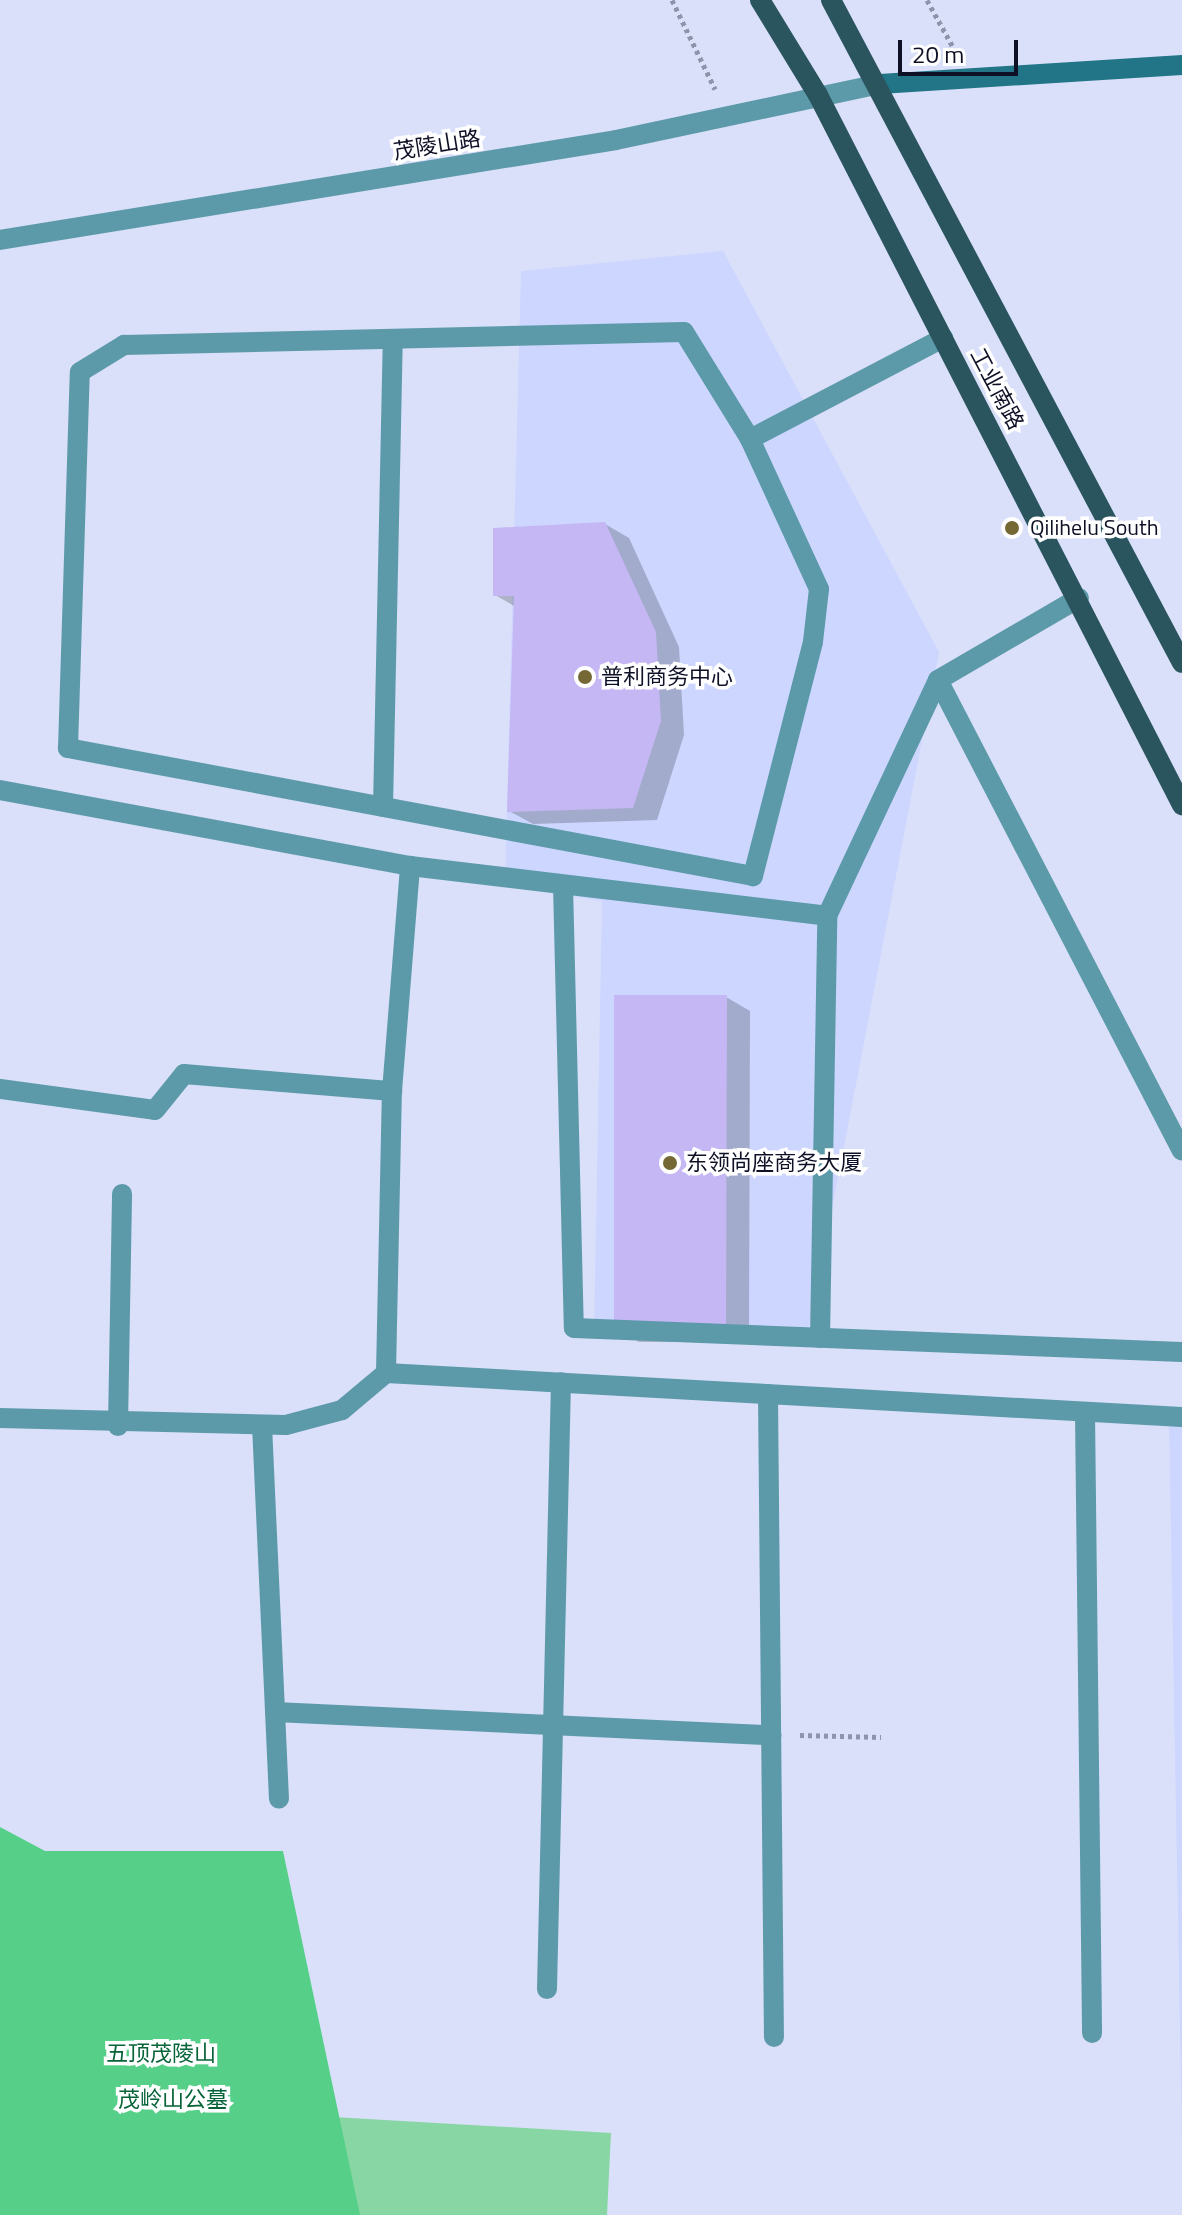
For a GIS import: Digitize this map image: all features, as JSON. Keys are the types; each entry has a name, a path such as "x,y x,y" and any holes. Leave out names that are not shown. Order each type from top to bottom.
{"main road":[{"name":"工业南路","path":"760,0 818,95 1079,598 1182,805"},
{"name":"工业南路","path":"831,0 880,84 1182,663"},
{"path":"880,84 1182,65"}],"street":[{"name":"茂陵山路","path":"0,240 616,140 880,84"},
{"path":"684,332 750,439 819,589 813,642 753,876 68,748 80,372 124,345 684,332"},
{"path":"750,439 943,338"},
{"path":"383,807 393,339"},
{"path":"820,1338 827,916 938,680 1079,598"},
{"path":"938,680 1182,1151"},
{"path":"0,790 410,866 827,916"},
{"path":"386,1373 392,1091 410,866"},
{"path":"563,885 574,1328 1182,1352"},
{"path":"0,1089 155,1110 184,1074 392,1091"},
{"path":"118,1426 122,1194"},
{"path":"0,1418 118,1426 262,1425 342,1410 386,1373 1182,1417"},
{"path":"547,1989 561,1382"},
{"path":"768,1394 774,2037"},
{"path":"1085,1412 1092,2033"},
{"path":"262,1425 279,1799"},
{"path":"275,1712 553,1728 771,1735"}],"path":[{"path":"672,0 727,115"},
{"path":"927,0 969,78"},
{"path":"771,1735 881,1737"}],"shaded area":[{"path":"723,251 939,652 808,1334 594,1336 602,901 505,886 521,271"},
{"path":"1169,1421 1182,1422 1182,2141"}],"green space":[{"name":"五顶茂陵山","path":"0,1827 45,1851 283,1851 360,2215 0,2215"},
{"name":"五顶茂陵山","path":"0,1835 333,2117 611,2133 607,2215 0,2215"}],"building":[{"name":"普利商务中心","path":"605,522 656,632 661,721 633,808 507,812 514,596 493,596 493,528"},
{"name":"东领尚座商务大厦","path":"614,995 727,995 726,1330 614,1330"}],"place":[{"name":"Qilihelu South","path":"1012,528"},
{"name":"普利商务中心","path":"585,677"},
{"name":"东领尚座商务大厦","path":"670,1163"}],"park label":[{"name":"茂岭山公墓","path":"173,2100"}]}
